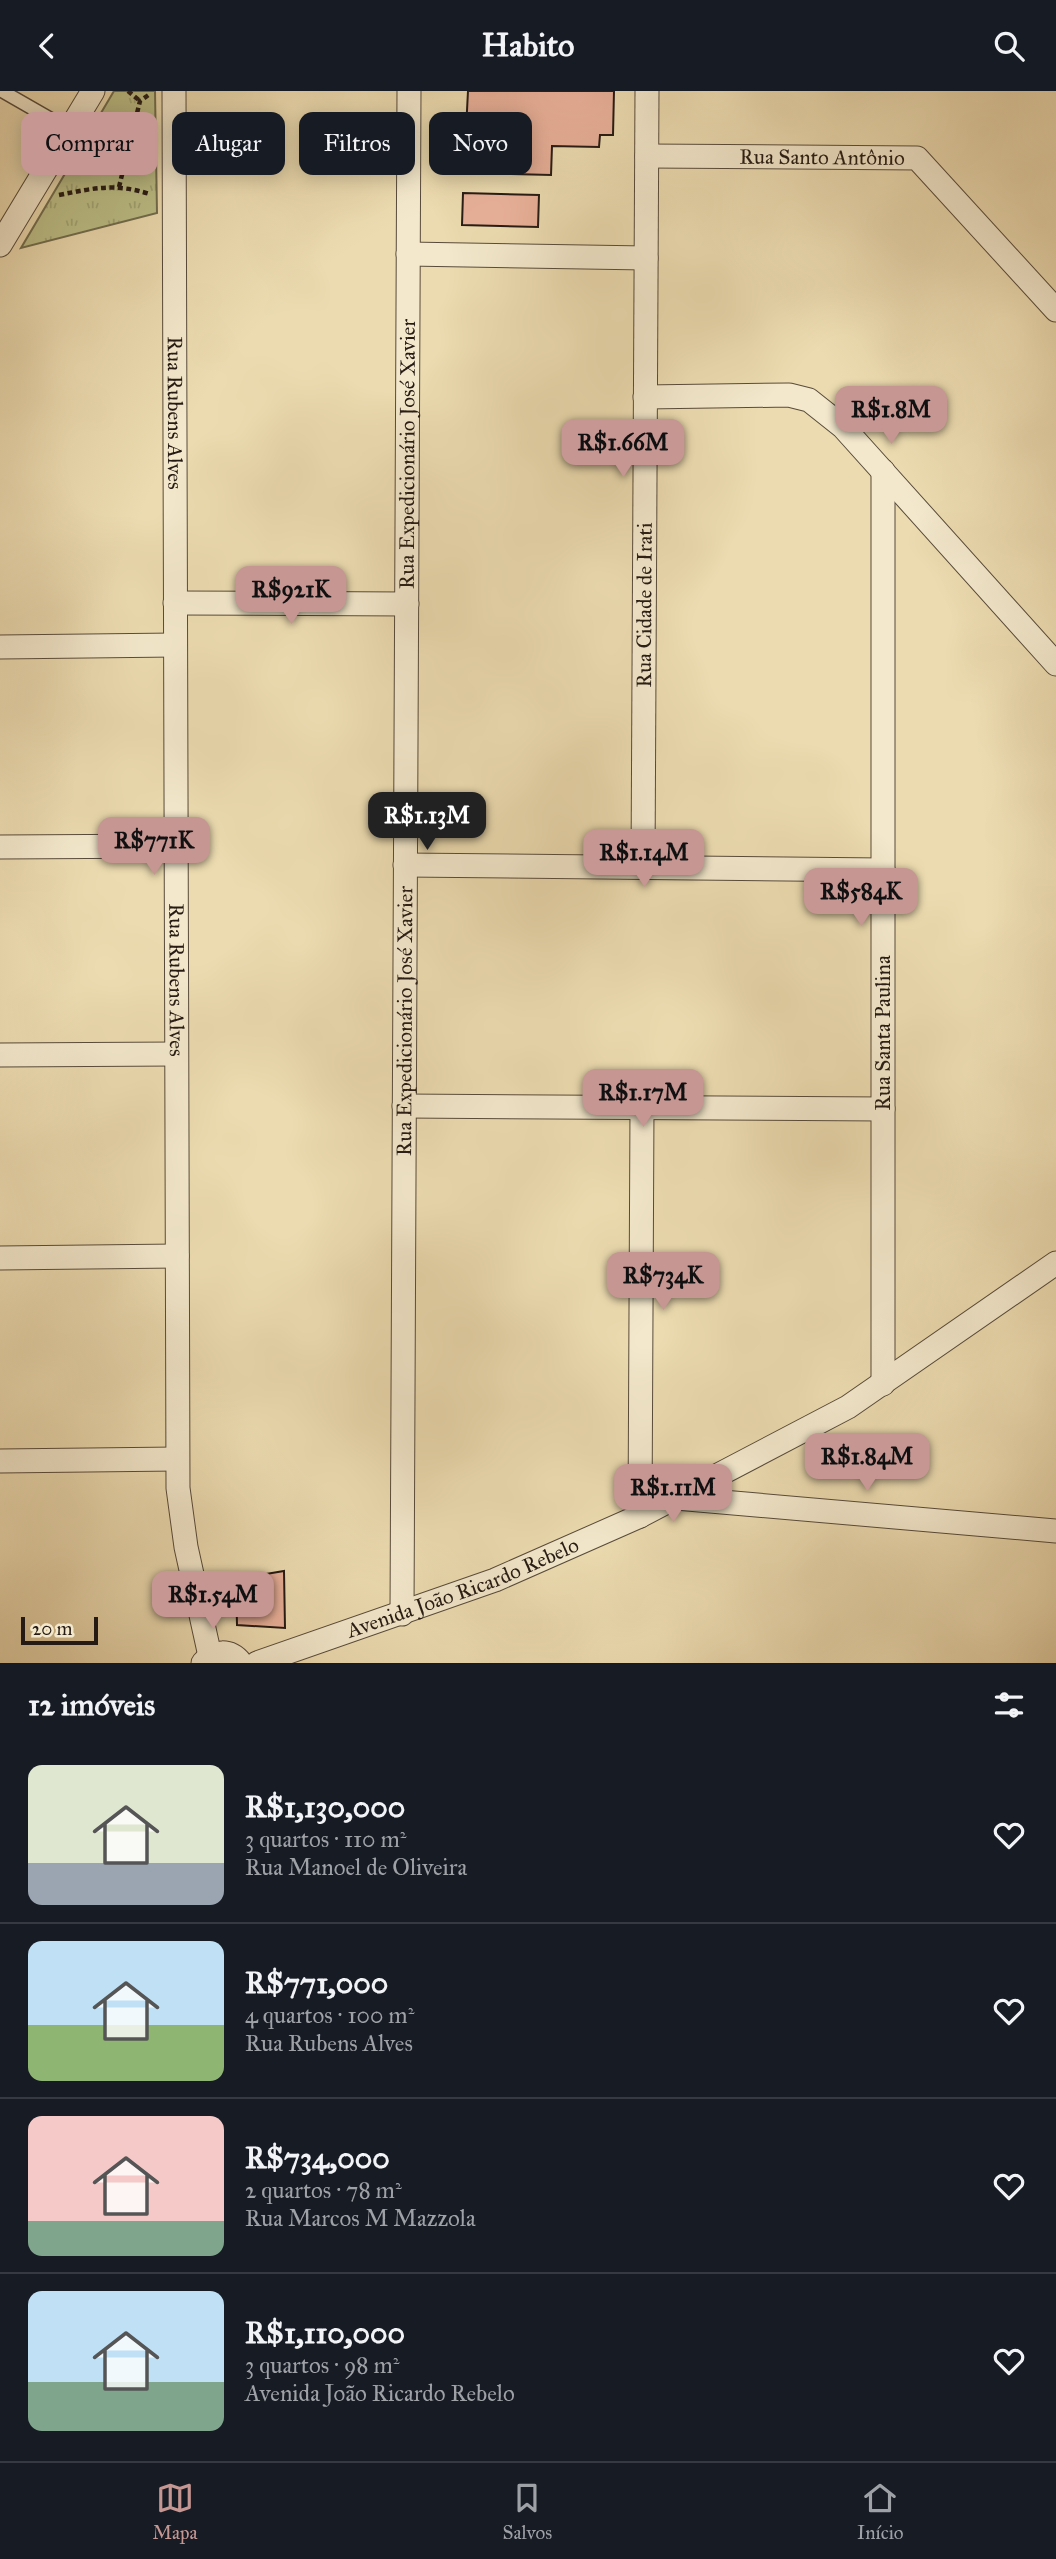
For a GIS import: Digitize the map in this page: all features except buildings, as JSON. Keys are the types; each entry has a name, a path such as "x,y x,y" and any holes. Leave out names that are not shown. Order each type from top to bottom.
{"street":[{"path":"81,112 93,91"},
{"name":"Rua Rubens Alves","path":"174,91 174,112"},
{"name":"Rua Expedicionário José Xavier","path":"402,1613 409,91"},
{"name":"Rua Cidade de Irati","path":"643,867 647,91"},
{"name":"Rua Santo Antônio","path":"646,156 917,158 1056,310"},
{"path":"0,245 42,175"},
{"name":"Rua Rubens Alves","path":"174,175 177,1459 180,1515 206,1659"},
{"path":"408,254 646,258"},
{"path":"645,397 789,395 809,400 844,427 1056,664"},
{"name":"Rua Santa Paulina","path":"883,471 883,1384"},
{"path":"175,603 407,604"},
{"path":"0,647 175,645"},
{"path":"0,847 176,846"},
{"path":"405,865 883,870"},
{"path":"0,1055 176,1054"},
{"path":"404,1106 883,1109"},
{"path":"640,1516 642,1107"},
{"path":"0,1258 177,1257"},
{"name":"Avenida João Ricardo Rebelo","path":"257,1663 495,1580 640,1516 838,1412 1046,1279 1056,1263"},
{"path":"0,1461 177,1459"},
{"path":"675,1498 1056,1531"},
{"path":"206,1659 222,1652 229,1653 241,1663"}],"lane":[{"path":"2,91 39,112"}],"path":[{"path":"128,91 140,101 137,112"},
{"path":"119,187 122,175"},
{"path":"26,202 103,186 119,187 174,201"}],"green space":[{"path":"114,91 155,91 155,112 102,112"},
{"path":"64,175 156,175 157,213 21,248"}]}
